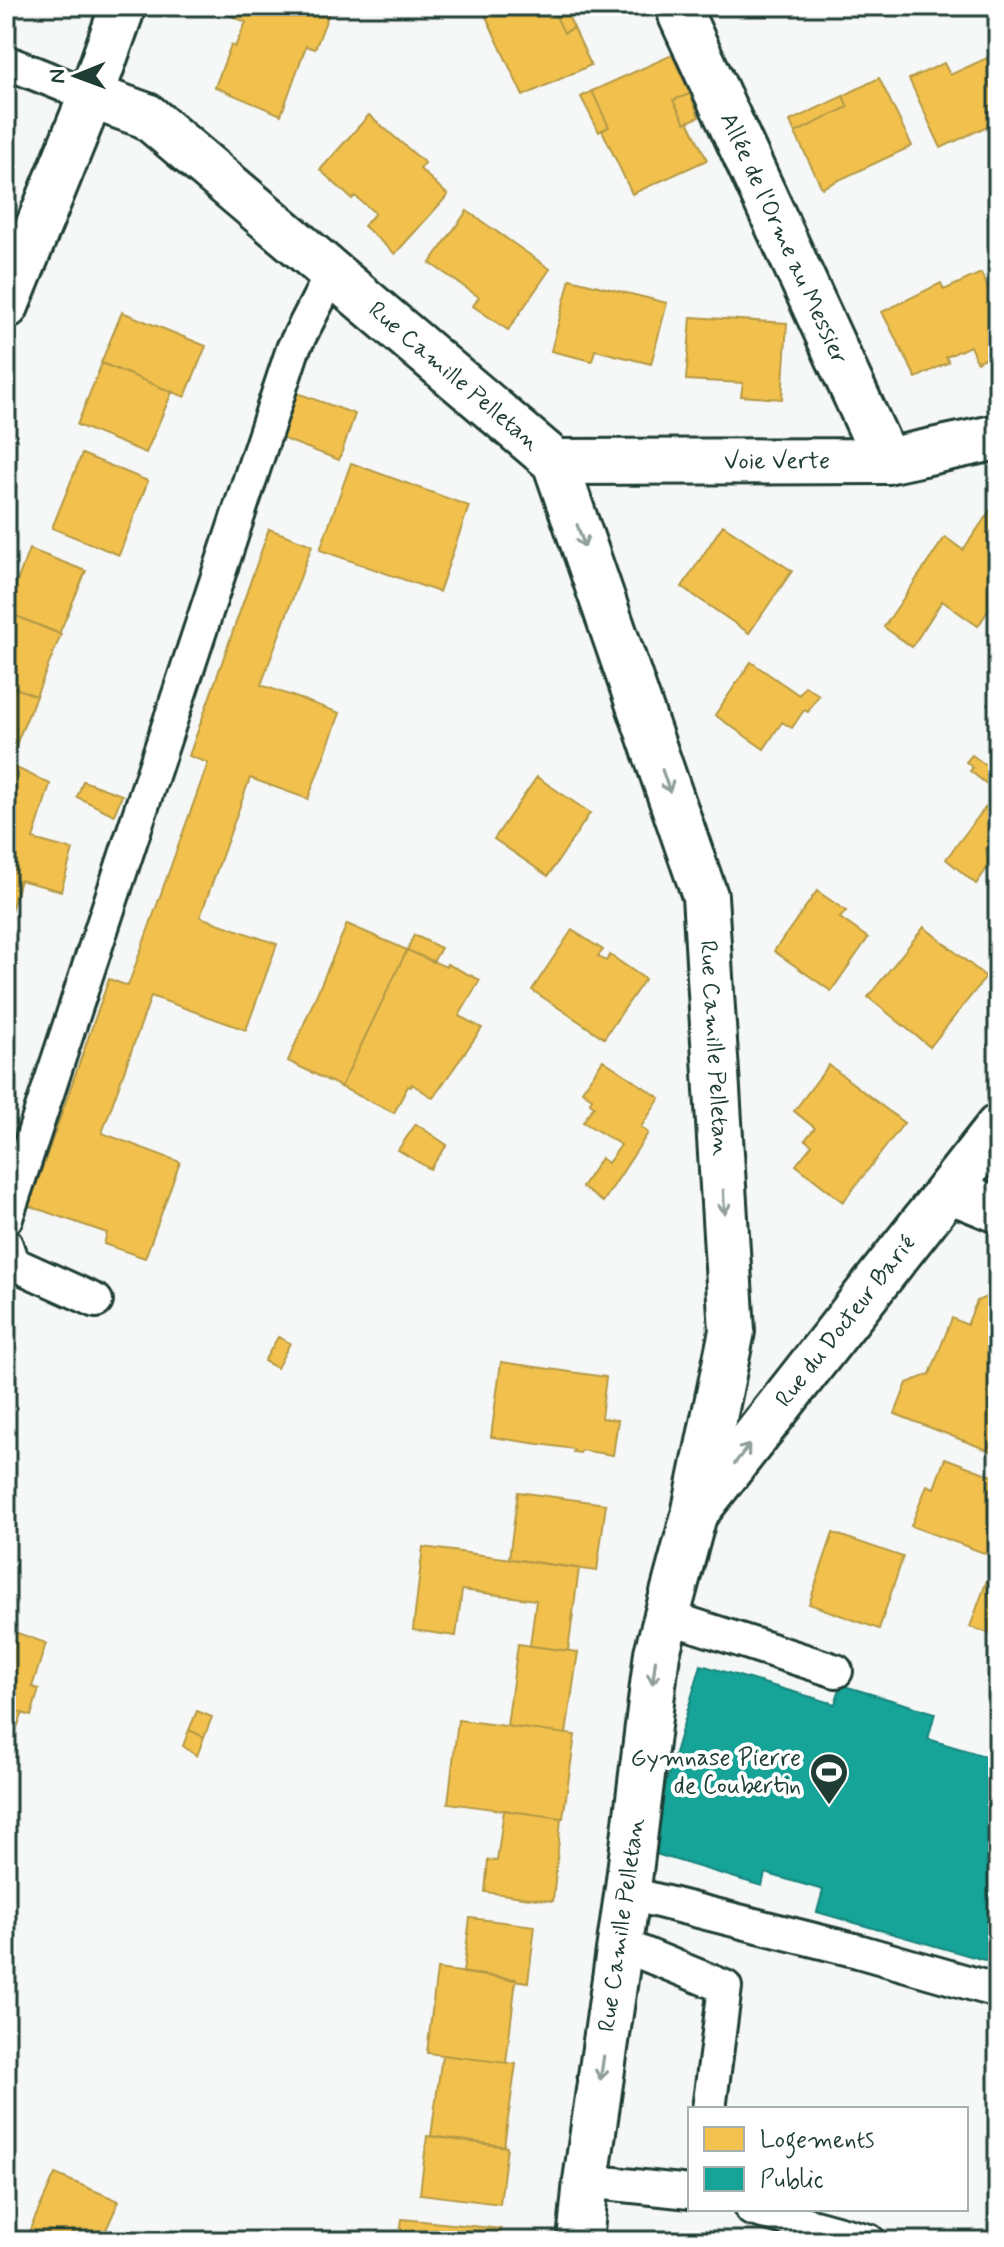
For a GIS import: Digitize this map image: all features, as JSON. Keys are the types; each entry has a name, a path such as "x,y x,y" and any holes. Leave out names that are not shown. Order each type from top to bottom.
{"street":[{"path":"6,306 91,96 123,6"},
{"name":"Allée de l'Orme au Messier","path":"681,15 886,461"},
{"name":"Rue Camille Pelletan","path":"91,96 147,116 555,462 705,896 732,1331 694,1515 657,1653 580,2241"},
{"name":"Voie Verte","path":"555,462 886,461 998,437"},
{"name":"Rue du Docteur Barié","path":"694,1515 998,1127"},
{"path":"949,1190 998,1210"}],"lane":[{"path":"6,62 91,96"},
{"path":"6,1218 293,349 332,273"},
{"path":"6,1245 12,1263 96,1301"},
{"path":"665,1616 836,1671"},
{"path":"627,1893 858,1951 998,1991"},
{"path":"620,1944 725,1987 709,2107"},
{"path":"586,2181 688,2192"},
{"path":"759,2211 869,2241"}],"building: Logements":[{"path":"233,6 313,6 329,13 315,49 306,46 281,115 215,87 231,45 235,47 246,22 229,15"},
{"path":"481,6 551,6 564,33 574,28 591,65 523,96"},
{"path":"551,6 563,6 574,28 564,33"},
{"path":"998,53 998,121 941,148 909,79 944,63 950,75"},
{"path":"672,55 690,94 673,100 685,123 688,121 707,160 632,194 602,130 609,127 592,91"},
{"path":"879,78 912,146 822,188 795,133 848,107 843,96"},
{"path":"592,91 609,127 599,132 581,97"},
{"path":"690,94 699,117 685,123 673,100"},
{"path":"843,96 848,107 795,133 790,121"},
{"path":"369,115 425,163 420,169 448,195 395,254 364,226 375,213 355,196 352,199 320,170"},
{"path":"467,211 550,269 508,330 473,306 479,297 430,263"},
{"path":"981,273 998,309 998,352 977,362 970,346 946,357 949,362 916,378 882,312 941,283 944,290"},
{"path":"570,279 667,303 651,364 595,350 592,361 551,351"},
{"path":"122,312 206,346 185,397 101,363"},
{"path":"691,317 787,323 782,399 741,396 743,383 686,380"},
{"path":"102,363 172,392 146,453 77,425"},
{"path":"297,393 355,414 339,460 281,438"},
{"path":"82,454 148,481 119,555 52,528"},
{"path":"351,463 469,506 439,592 320,550"},
{"path":"998,499 998,611 991,606 978,626 942,601 912,647 884,627 945,537 963,550"},
{"path":"723,525 792,571 749,633 682,587"},
{"path":"269,529 312,545 261,685 340,713 308,799 250,778 200,917 277,944 246,1030 151,996 102,1133 180,1162 145,1258 104,1244 107,1233 29,1206 109,979 128,986 208,763 189,756"},
{"path":"29,549 86,571 59,634 6,612"},
{"path":"6,612 61,634 36,696 6,684"},
{"path":"751,662 799,695 805,686 819,695 792,728 782,722 764,749 715,715"},
{"path":"6,684 36,696 8,764 6,763"},
{"path":"972,755 998,774 997,792 970,771 973,768 966,762"},
{"path":"6,763 50,784 33,839 73,850 61,891 20,880 6,928"},
{"path":"537,777 590,813 548,876 494,839"},
{"path":"83,781 122,795 114,815 77,797"},
{"path":"998,791 998,848 986,848 988,867 976,884 946,859"},
{"path":"817,891 846,911 840,918 868,938 831,991 774,951"},
{"path":"347,924 407,950 341,1087 288,1061"},
{"path":"924,927 986,977 930,1047 868,997"},
{"path":"572,930 603,950 598,956 606,961 610,955 645,979 604,1038 532,990"},
{"path":"414,935 441,948 433,962 407,950"},
{"path":"407,950 480,980 459,1016 482,1028 433,1098 412,1084 394,1113 341,1087"},
{"path":"603,1060 660,1098 641,1127 648,1133 603,1202 582,1187 601,1158 608,1163 621,1145 583,1122 594,1106 590,1103 592,1098 582,1091"},
{"path":"829,1065 904,1123 843,1202 796,1165 812,1145 805,1140 815,1128 794,1111"},
{"path":"416,1124 447,1145 430,1169 398,1150"},
{"path":"998,1292 998,1454 895,1414 907,1383 930,1374 952,1318 967,1325 977,1301"},
{"path":"278,1337 290,1343 277,1368 264,1361"},
{"path":"501,1362 606,1377 601,1418 618,1420 613,1455 581,1450 580,1453 573,1452 574,1449 491,1437"},
{"path":"945,1458 998,1478 998,1549 995,1557 911,1526 927,1485 934,1488"},
{"path":"518,1492 606,1504 597,1571 509,1559"},
{"path":"833,1533 903,1557 879,1629 809,1604"},
{"path":"423,1547 579,1568 568,1651 530,1646 536,1600 462,1590 456,1636 413,1630"},
{"path":"987,1580 998,1584 998,1636 970,1627"},
{"path":"6,1629 46,1643 32,1687 39,1689 31,1716 6,1707"},
{"path":"518,1644 578,1652 566,1734 507,1726"},
{"path":"6,1707 23,1713 12,1739 6,1737"},
{"path":"197,1711 212,1717 204,1737 189,1730"},
{"path":"458,1720 575,1735 563,1818 448,1803"},
{"path":"189,1730 204,1737 197,1756 183,1746"},
{"path":"504,1810 561,1818 553,1901 485,1892 488,1860 497,1861"},
{"path":"470,1918 535,1926 528,1982 463,1973"},
{"path":"437,1969 516,1979 506,2063 427,2053"},
{"path":"442,2055 516,2064 504,2146 431,2136"},
{"path":"427,2136 507,2147 500,2204 420,2194"},
{"path":"55,2174 119,2201 101,2241 16,2241 19,2235 26,2238"},
{"path":"402,2219 501,2229 500,2241 399,2241"}],"building: Public":[{"name":"Gymnase Pierre de Coubertin","path":"701,1665 835,1704 841,1685 935,1713 928,1739 998,1760 998,1964 817,1912 823,1890 765,1873 762,1886 646,1851"}],"place":[{"name":"Gymnase Pierre de Coubertin","path":"829,1806"}]}
